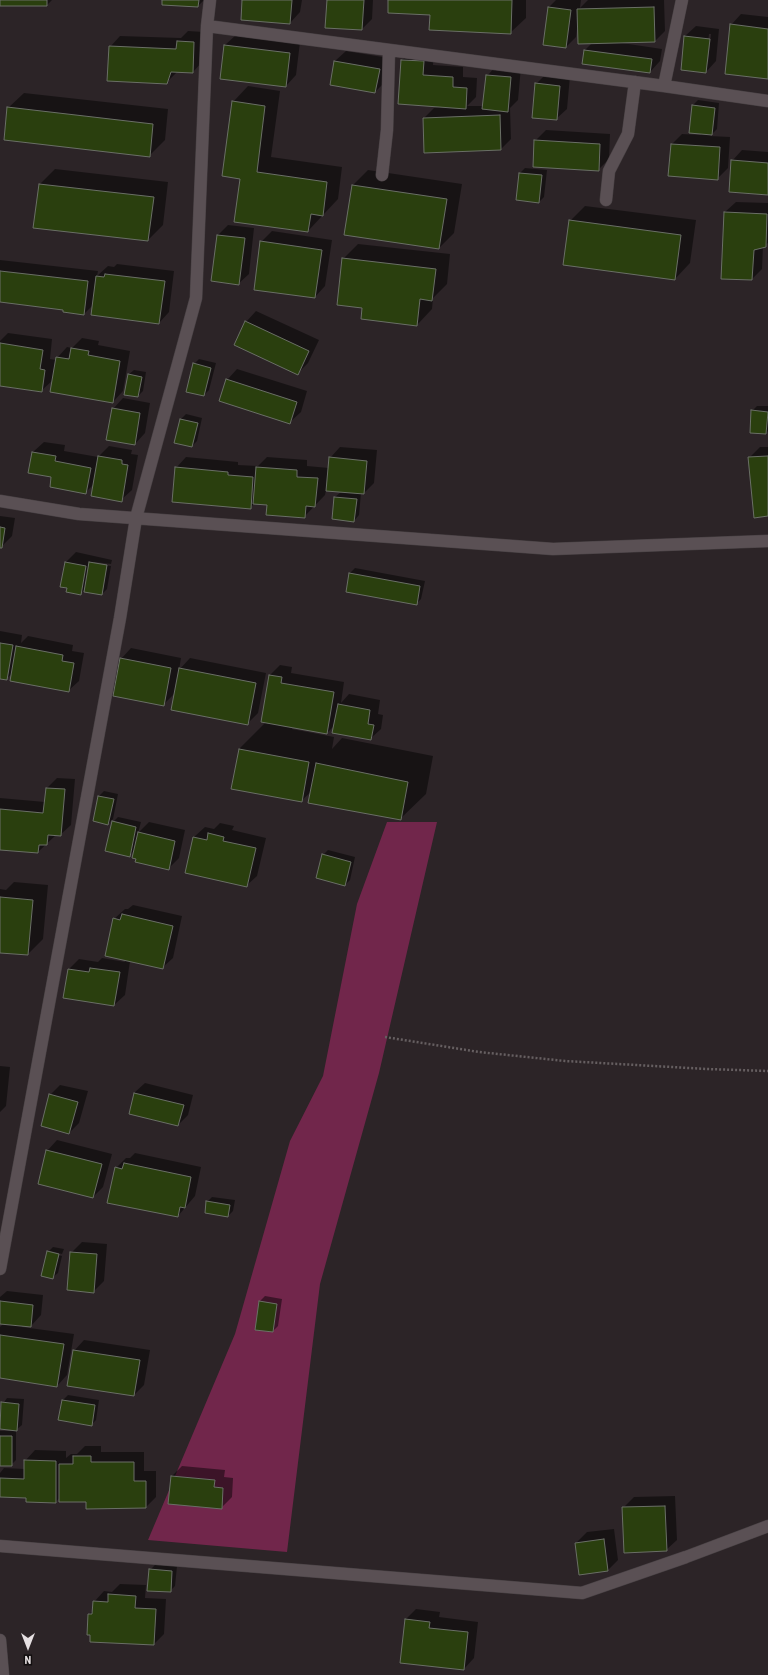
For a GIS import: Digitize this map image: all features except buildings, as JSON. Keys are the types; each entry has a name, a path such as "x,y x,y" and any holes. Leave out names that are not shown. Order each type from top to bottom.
{"street":[{"path":"0,1269 120,618 136,518 196,298 207,26 210,0"},
{"path":"664,86 682,0"},
{"path":"207,26 636,82 768,101"},
{"path":"382,176 387,130 389,50"},
{"path":"606,200 609,171 628,134 636,82"},
{"path":"0,501 78,514 553,549 768,541"},
{"path":"0,1546 582,1593 768,1526"},
{"path":"0,1640 2,1669"}],"path":[{"path":"385,1037 479,1052 565,1061 707,1070 768,1071"}],"shaded area":[{"path":"387,822 437,822 379,1073 320,1284 287,1552 148,1540 235,1334 290,1141 323,1076 357,904"}]}
